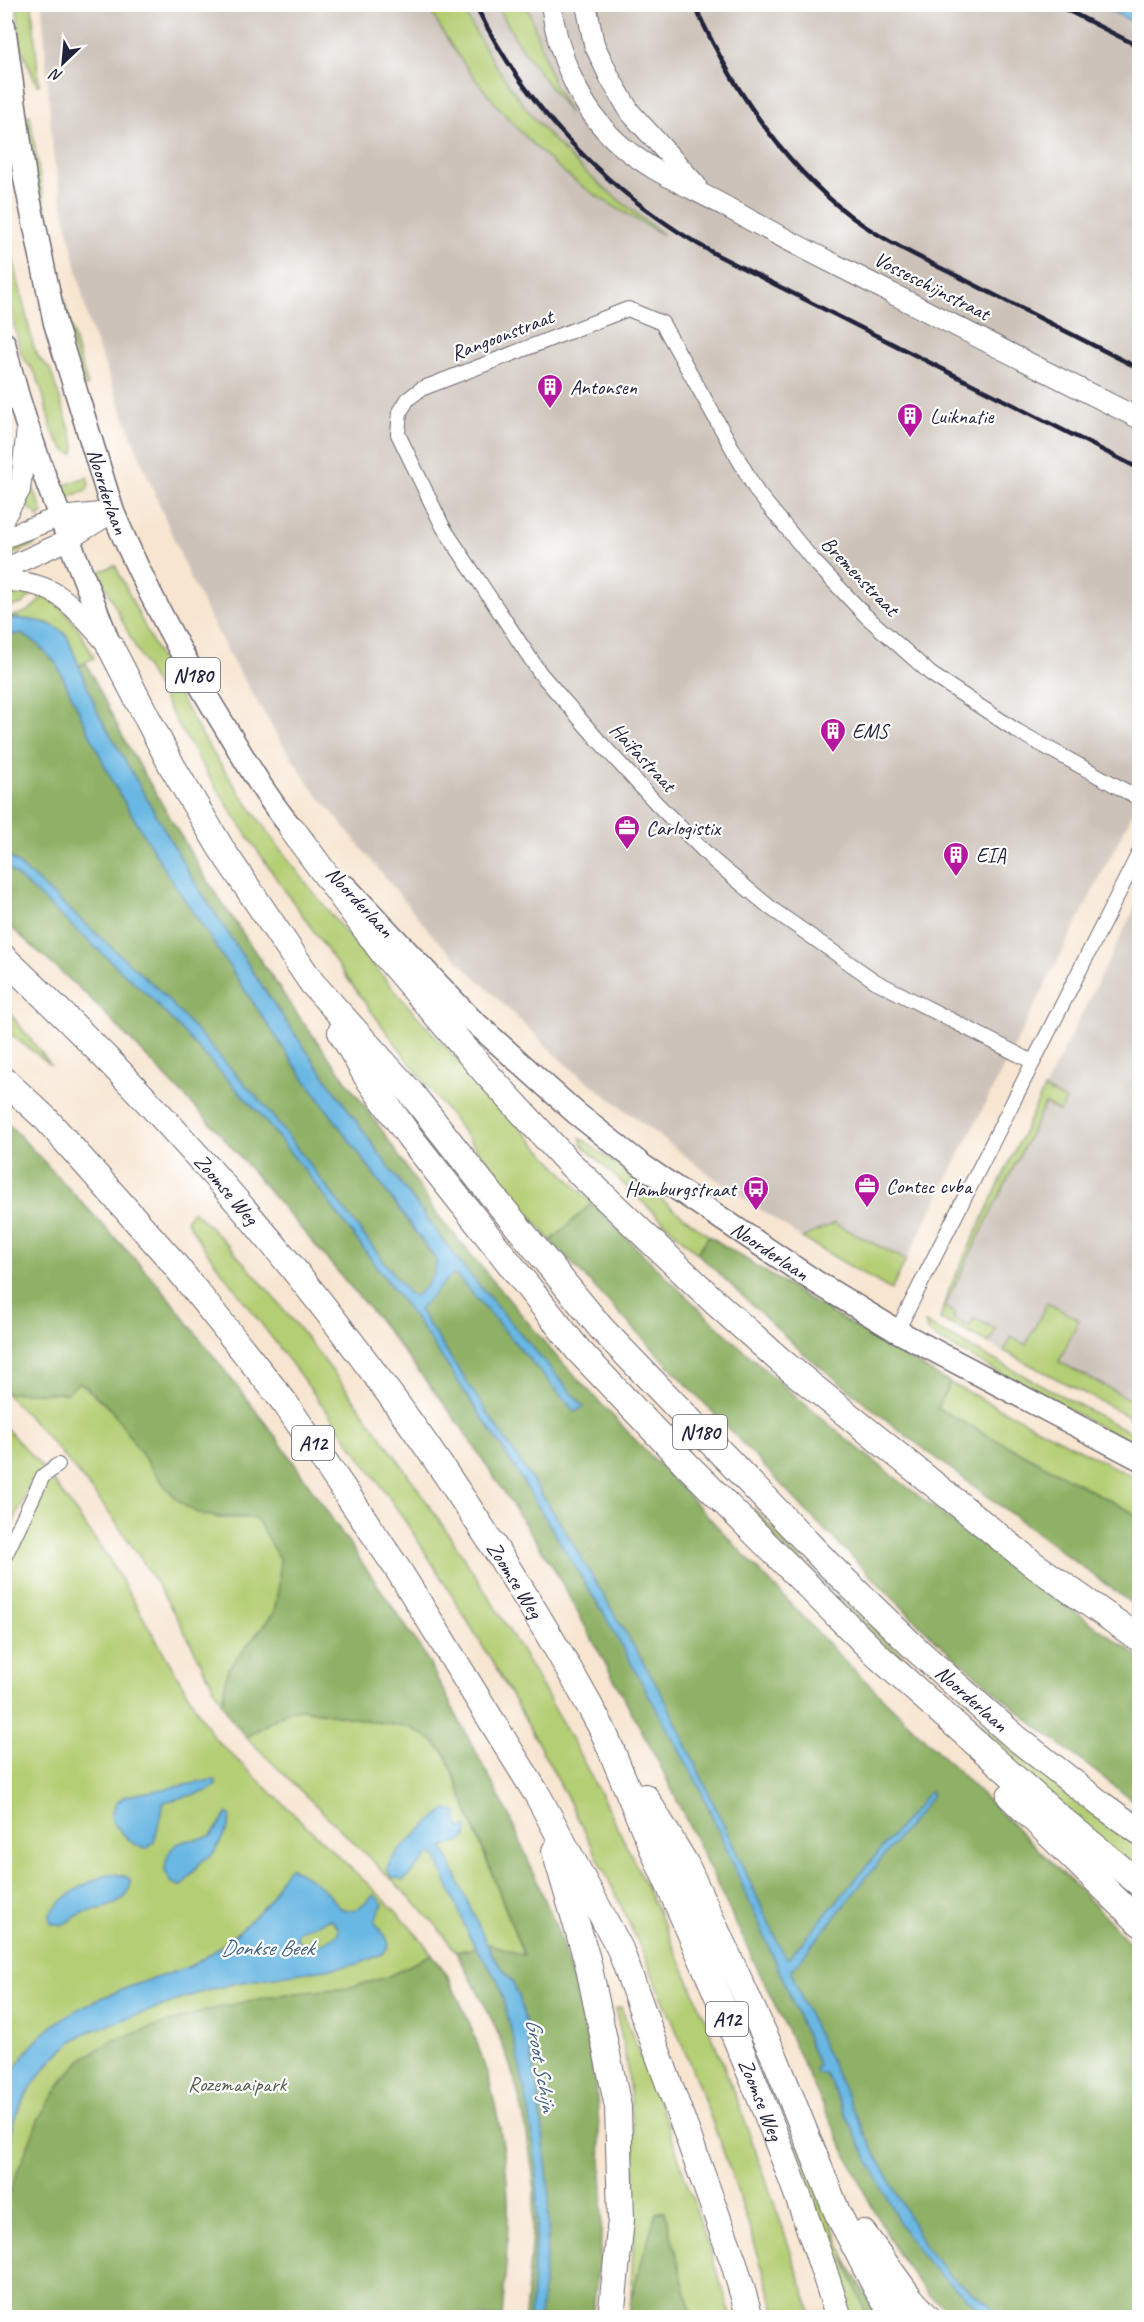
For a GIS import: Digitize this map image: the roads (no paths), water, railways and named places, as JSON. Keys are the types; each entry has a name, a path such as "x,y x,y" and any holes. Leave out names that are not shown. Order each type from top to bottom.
{"highway":[{"name":"Noorderlaan","path":"110,646 172,766 222,850 312,983 411,1093 601,1328 828,1564 918,1651 1016,1737 1140,1832"},
{"path":"292,829 384,954 486,1073 568,1163 782,1362 1024,1556 1140,1639"},
{"name":"Zoomse Weg","path":"4,958 71,1020 172,1128 285,1257 436,1457 525,1596 601,1726 759,2094 813,2235 838,2318"},
{"path":"312,983 367,1077 409,1136 578,1350 688,1466 878,1656 1053,1812 1140,1884"},
{"name":"A12","path":"4,1080 47,1120 171,1260 285,1403 399,1571 538,1796 620,1949 734,2263 750,2318"},
{"path":"878,1656 922,1711 1140,1923"},
{"path":"601,1726 686,1865 775,2058 837,2212 896,2318"},
{"path":"538,1796 588,1963 618,2107 621,2220 611,2318"},
{"path":"805,2135 860,2228 910,2298 928,2318"}],"main road":[{"name":"Noorderlaan","path":"4,26 25,179 55,323 112,512 189,670 254,775 292,829 470,1018 576,1113 644,1166 816,1282 897,1331 1140,1459"},
{"name":"Noorderlaan","path":"4,343 27,426 59,517 110,646"}],"street":[{"name":"Vosseschijnstraat","path":"551,4 554,28 570,73 592,113 614,140 639,161 768,230 1140,419"},
{"name":"Vosseschijnstraat","path":"586,4 594,44 630,112 703,194"},
{"name":"Rangoonstraat","path":"400,412 408,399 421,389 628,309"},
{"name":"Bremenstraat","path":"628,309 662,323 757,492 812,559 866,616 931,674 1017,731 1140,799"},
{"name":"Haïfastraat","path":"400,412 398,434 409,459 443,527 483,589 540,672 657,804 722,868 821,945 875,981 1033,1062"},
{"path":"4,518 20,490 27,426"},
{"path":"4,538 59,517 112,512"},
{"path":"4,569 68,540 112,512"},
{"path":"4,581 31,583 51,590 69,603 110,646"},
{"path":"897,1331 1140,852"},
{"path":"4,1558 43,1476 58,1465"}],"water":[{"path":"1099,5 1139,5 1139,25"},
{"path":"5,618 46,623 61,630 67,636 98,713 192,878 275,1006 390,1169 464,1268 584,1407 575,1412 457,1276 451,1275 419,1310 560,1522 666,1701 785,1957 789,1958 930,1791 932,1796 929,1800 791,1971 805,2008 867,2138 925,2247 950,2276 995,2309 991,2316 963,2295 928,2263 898,2220 828,2079 824,2073 816,2073 815,2069 818,2065 700,1788 605,1616 505,1452 426,1334 320,1190 258,1112 150,997 5,865 5,852 159,990 264,1105 408,1293 415,1296 423,1289 433,1276 436,1260 294,1064 167,873 114,785 56,663 35,642 22,634 5,635"},
{"path":"216,1781 216,1785 208,1791 164,1802 154,1842 147,1849 132,1842 112,1821 115,1806 126,1796"},
{"path":"445,1810 458,1813 459,1815 455,1817 461,1829 467,1826 466,1837 443,1847 492,1955 513,1983 520,1999 526,2025 540,2106 549,2190 548,2233 540,2317 530,2317 537,2218 537,2168 517,2052 498,1981 469,1936 435,1854 430,1854 403,1881 391,1877 387,1869 403,1847"},
{"path":"228,1813 231,1816 229,1826 214,1853 200,1863 183,1885 172,1883 165,1871 167,1859 174,1846 211,1836"},
{"name":"Donkse Beek","path":"290,1867 312,1880 327,1892 339,1907 347,1910 356,1910 374,1895 383,1904 375,1920 389,1945 384,1953 359,1964 236,1983 202,1992 83,2034 51,2061 26,2095 14,2120 9,2145 5,2151 4,2087 18,2064 43,2034 57,2022 88,2004 184,1969 206,1957 235,1935 260,1910","holes":["331,1919 339,1929 338,1934 314,1946 302,1945 297,1934 303,1929"]},
{"path":"115,1874 130,1880 126,1896 121,1901 83,1913 62,1925 51,1923 49,1916 69,1895 88,1883"}],"railway":[{"path":"475,4 520,81 547,116 608,179 642,207 717,255 1140,469"},
{"path":"694,4 724,64 760,121 803,173 853,218 909,252 1140,369"},
{"path":"1055,4 1140,47"}],"place":[{"name":"Antonsen","path":"550,410"},
{"name":"Luiknatie","path":"910,439"},
{"name":"EMS","path":"833,754"},
{"name":"Carlogistix","path":"627,851"},
{"name":"EIA","path":"956,878"},
{"name":"Contec cvba","path":"867,1209"},
{"name":"Hamburgstraat","path":"756,1212"}],"water label":[{"name":"Groot Schijn","path":"542,2065"}],"park label":[{"name":"Rozemaaipark","path":"237,2084"}]}
